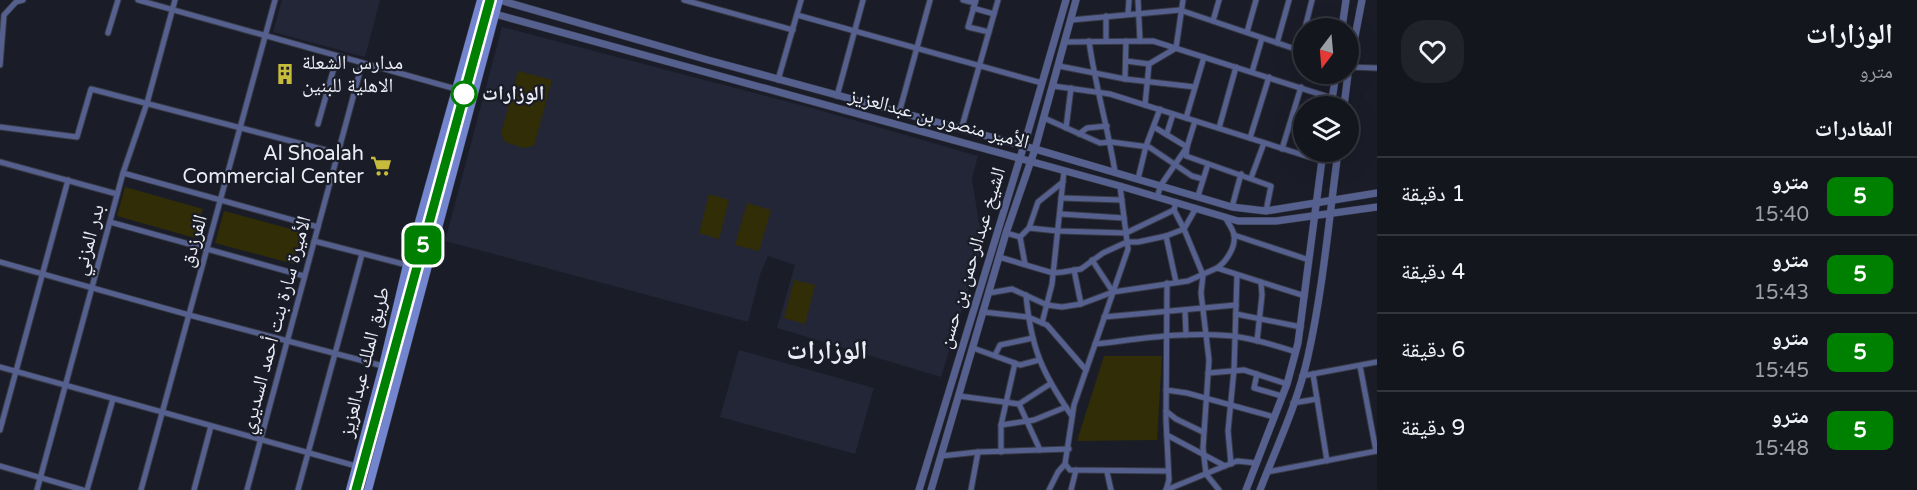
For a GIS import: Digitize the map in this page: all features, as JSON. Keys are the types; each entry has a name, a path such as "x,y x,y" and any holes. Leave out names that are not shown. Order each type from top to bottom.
{"main road":[{"name":"طريق الملك عبدالعزيز","path":"350,490 407,266 481,0"},
{"name":"طريق الملك عبدالعزيز","path":"368,490 499,0"}],"street":[{"path":"0,65 4,15 16,2 23,0"},
{"path":"108,33 118,0"},
{"path":"138,0 456,89"},
{"name":"بدر المزني","path":"37,490 123,172 147,103 175,0"},
{"name":"الفرزدق","path":"141,490 275,0"},
{"name":"الأمير منصور بن عبدالعزيز","path":"499,0 778,80 1035,149 1232,207 1266,211 1377,193"},
{"path":"684,0 792,30"},
{"path":"778,80 801,0"},
{"path":"837,96 863,0"},
{"path":"899,113 930,0"},
{"path":"963,0 994,14"},
{"path":"962,130 998,0"},
{"name":"الشيخ عبدالرحمن بن حسن","path":"919,490 1020,159 1065,0"},
{"name":"الشيخ عبدالرحمن بن حسن","path":"931,490 1006,233 1035,149 1076,0"},
{"path":"1128,15 1129,0"},
{"path":"1138,0 1140,41"},
{"path":"1176,48 1183,0"},
{"path":"1213,21 1219,0"},
{"path":"1247,32 1256,0"},
{"path":"1277,43 1289,0"},
{"path":"1308,18 1312,0"},
{"path":"1343,18 1346,0"},
{"path":"1359,18 1362,0"},
{"path":"975,4 968,27 989,32"},
{"path":"526,23 530,9"},
{"path":"1071,20 1180,10 1293,48"},
{"name":"الأمير منصور بن عبدالعزيز","path":"495,14 1251,223 1377,207"},
{"path":"796,15 1042,83"},
{"path":"1106,16 1106,41"},
{"path":"1252,72 1262,38"},
{"path":"1089,41 1093,73 1100,92 1115,172"},
{"path":"1125,79 1126,41"},
{"path":"1153,41 1326,96"},
{"path":"1065,42 1176,41"},
{"path":"1126,62 1149,64 1176,48"},
{"path":"318,124 337,57"},
{"path":"1186,118 1204,57"},
{"name":"الأميرة سارة بنت أحمد السديري","path":"247,490 362,64"},
{"path":"1146,105 1149,64"},
{"path":"1059,66 1125,79 1195,87"},
{"path":"1219,128 1236,67"},
{"path":"1359,67 1377,68"},
{"path":"1250,138 1269,77"},
{"path":"1053,86 1100,92 1293,152"},
{"path":"1282,149 1301,87"},
{"path":"1066,128 1071,88"},
{"path":"0,127 77,137 91,89 241,126 338,153"},
{"path":"1138,179 1146,146 1160,109"},
{"path":"1167,133 1173,114"},
{"path":"1044,118 1100,143 1146,146 1192,176 1203,179"},
{"path":"1195,121 1186,156 1271,186 1266,211"},
{"path":"1079,134 1088,128 1107,126"},
{"path":"1154,127 1187,147"},
{"path":"1251,178 1264,143"},
{"path":"1157,197 1161,185 1187,147"},
{"path":"0,162 117,194"},
{"path":"1246,490 1287,384 1296,352 1322,162"},
{"path":"1260,490 1308,358 1337,162"},
{"path":"1198,196 1208,164"},
{"path":"1042,323 1053,273 1064,171"},
{"path":"123,172 318,227"},
{"path":"1232,207 1241,174"},
{"path":"0,430 68,180"},
{"path":"1020,237 1029,228 1038,202 1063,182"},
{"path":"1049,490 1065,464 1074,405 1128,249 1120,186"},
{"path":"1061,198 1122,200"},
{"path":"1176,202 1174,210 1203,275 1200,292 1209,360 1203,432 1204,454 1206,474 1219,490"},
{"path":"999,257 1053,273 1074,270 1081,268 1102,253 1127,242 1166,236 1184,228 1196,208"},
{"path":"1029,228 1126,233 1174,210"},
{"path":"1060,214 1124,218"},
{"path":"989,293 1012,289 1047,305 1062,307 1081,304 1113,292 1188,281 1225,262 1234,235 1225,217"},
{"path":"110,222 304,276"},
{"path":"1006,233 1020,237"},
{"path":"1234,235 1309,260"},
{"path":"1166,236 1176,282"},
{"path":"1020,237 1025,264"},
{"path":"314,241 407,266"},
{"path":"298,490 362,254"},
{"path":"1092,260 1108,280 1113,292"},
{"path":"0,262 383,366"},
{"path":"1217,268 1305,296"},
{"path":"1074,270 1081,304"},
{"path":"1228,465 1237,275"},
{"path":"1257,341 1262,295 1261,282"},
{"path":"1167,283 1168,471 1166,490 1237,461 1256,463"},
{"path":"1026,295 1028,317 1039,360 1050,384 1072,416"},
{"path":"1104,317 1236,305"},
{"path":"1185,310 1186,335"},
{"path":"983,312 1028,317 1047,325 1086,370"},
{"path":"1236,315 1301,327"},
{"path":"1095,344 1205,334 1235,336 1296,352"},
{"path":"995,355 1000,345 1033,338"},
{"path":"973,348 1020,365 1039,360"},
{"path":"1302,376 1377,362"},
{"path":"1000,452 1001,425 1015,363"},
{"path":"1267,472 1376,451 1360,366"},
{"path":"0,367 356,466"},
{"path":"1208,373 1244,370 1287,384"},
{"path":"1257,374 1254,388 1282,396"},
{"path":"1313,374 1327,461"},
{"path":"959,396 1019,404 1050,384"},
{"path":"1166,390 1206,398 1274,417"},
{"path":"0,466 85,490 113,399"},
{"path":"1293,403 1317,399"},
{"path":"1019,404 1040,450"},
{"path":"1001,425 1026,421 1066,407"},
{"path":"1166,411 1176,419 1203,432"},
{"path":"194,490 211,426"},
{"path":"1167,435 1228,465"},
{"path":"941,456 978,452 1069,449"},
{"path":"971,490 978,452"},
{"path":"1065,464 1070,470 1168,471"},
{"path":"1071,490 1076,470"},
{"path":"1107,472 1111,490"},
{"path":"1184,483 1189,490"}],"shaded area":[{"path":"282,0 380,0 365,57 273,32"},
{"path":"502,27 812,108 978,156 972,178 979,224 985,236 941,377 777,328 795,265 768,256 760,275 748,322 445,241"},
{"path":"518,71 552,80 534,146 524,148 505,142 501,133"},
{"path":"125,187 203,209 195,238 117,216"},
{"path":"709,194 729,200 719,239 699,233"},
{"path":"747,203 771,210 759,251 735,245"},
{"path":"224,211 302,232 294,264 215,243"},
{"path":"794,280 815,285 805,324 784,318"},
{"path":"739,350 874,388 855,454 720,417"},
{"path":"1104,356 1162,356 1157,440 1077,441"}],"metro line":[{"name":"5","path":"356,490 490,0"}],"place":[{"name":"مدارس الشعلة الاهلية للبنين","path":"285,74"},
{"name":"الوزارات","path":"464,94"},
{"name":"Al Shoalah Commercial Center","path":"381,166"}],"district":[{"name":"الوزارات","path":"827,350"}]}
